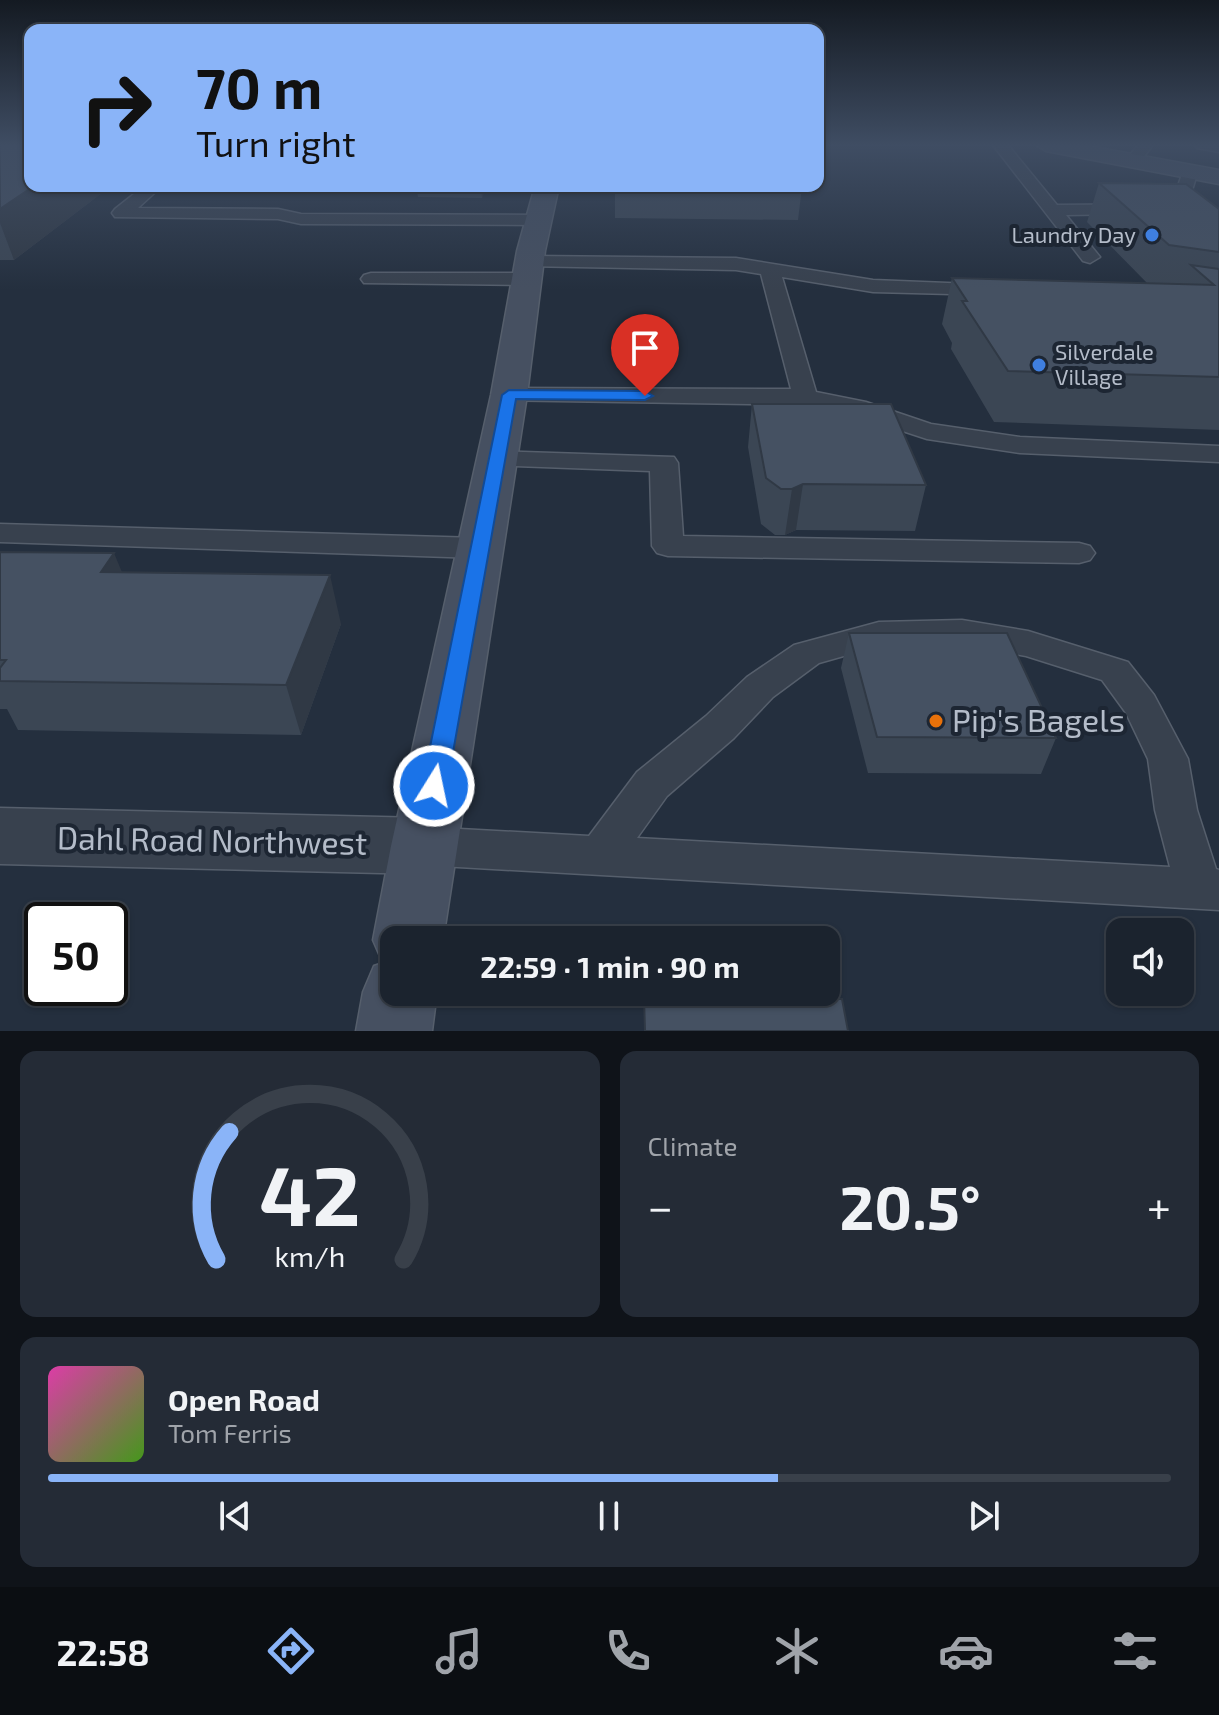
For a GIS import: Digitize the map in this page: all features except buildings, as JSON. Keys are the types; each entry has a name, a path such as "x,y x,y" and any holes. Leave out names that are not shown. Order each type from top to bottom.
{"main road":[{"path":"410,926 546,193"},
{"path":"394,1031 398,1006"}],"street":[{"name":"Dahl Road Northwest","path":"0,836 423,846"}],"lane":[{"path":"145,193 121,213 278,214 533,253 736,264 873,286 1011,289"},
{"path":"1041,193 1090,257"},
{"path":"1055,210 1179,209 1188,202 1189,193"},
{"path":"371,279 533,253"},
{"path":"770,269 805,397"},
{"path":"509,395 805,397 857,407 927,431 1020,445 1219,454"},
{"path":"496,459 664,463 668,546 1079,553"},
{"path":"0,533 173,536 478,548"},
{"path":"423,846 600,856 1209,890 1176,810 1168,759 1141,705 1115,671 1028,644 962,632 879,634 807,654 760,687 720,727 652,784 600,856"}],"place":[{"name":"Laundry Day","path":"1152,235"},
{"name":"Silverdale Village","path":"1039,365"},
{"name":"Pip's Bagels","path":"936,721"}],"route":[{"path":"434,786 509,395 645,396"}]}
